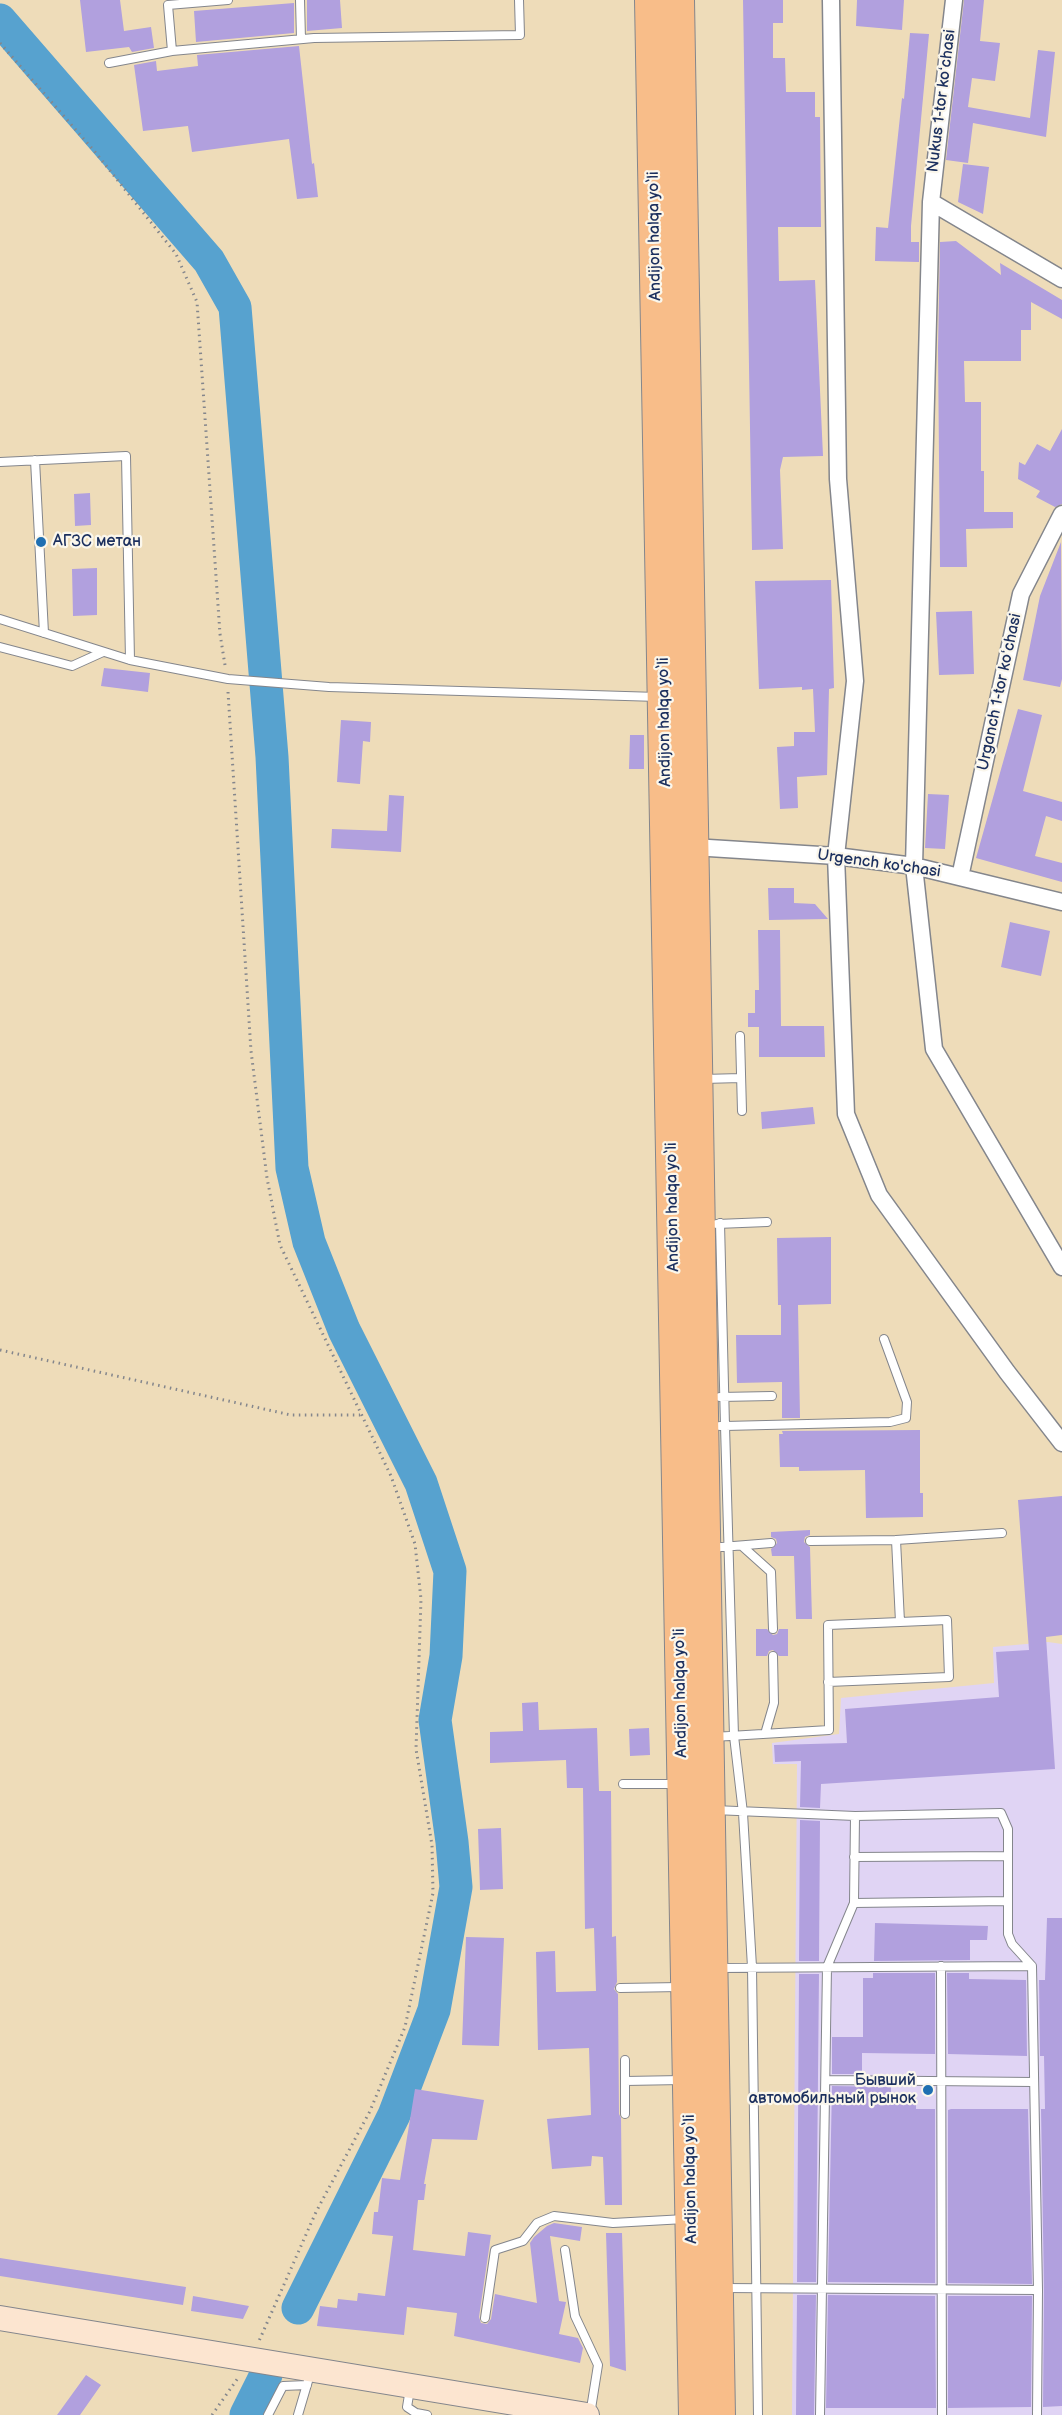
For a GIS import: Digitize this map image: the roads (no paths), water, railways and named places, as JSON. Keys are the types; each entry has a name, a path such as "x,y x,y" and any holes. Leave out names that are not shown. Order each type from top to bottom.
{"highway":[{"name":"Andijon halqa yo‘li","path":"651,0 695,2415"},
{"name":"Andijon halqa yo‘li","path":"678,0 696,1079 710,1224 720,1737 708,1810 718,2415"}],"main road":[{"path":"0,2318 251,2360 305,2373 411,2385 506,2405 588,2415"}],"street":[{"path":"831,0 838,479 855,681 836,856 846,1114 879,1195 1007,1372 1062,1443"},
{"name":"Nukus 1-tor koʻchasi","path":"954,0 931,201 914,866 934,1049 1062,1267"},
{"path":"931,201 1062,279"},
{"name":"Urganch 1-tor koʻchasi","path":"960,877 1021,594 1062,514"},
{"name":"Urgench ko'chasi","path":"693,847 836,856 914,866 1062,902"}],"lane":[{"path":"172,51 168,5 228,0"},
{"path":"300,0 301,39"},
{"path":"109,63 172,51 301,39 520,35 519,0"},
{"path":"0,462 126,456 130,660"},
{"path":"34,460 44,633"},
{"path":"0,619 130,660 228,679 329,687 665,698"},
{"path":"0,647 72,666 103,652"},
{"path":"740,1036 742,1111"},
{"path":"696,1079 741,1078"},
{"path":"710,1224 767,1222"},
{"path":"713,1412 890,1422 906,1418 907,1402 884,1339"},
{"path":"713,1412 772,1396"},
{"path":"810,1541 896,1540 1002,1533"},
{"path":"896,1540 900,1622"},
{"path":"716,1548 771,1543"},
{"path":"742,1546 771,1572 773,1629"},
{"path":"758,2415 752,1967 743,1813 720,1737 829,1730 828,1682 828,1625 947,1620 950,1677 828,1682"},
{"path":"765,1734 774,1702 773,1656"},
{"path":"623,1784 683,1784"},
{"path":"708,1810 855,1816 1001,1813 1008,1829 1010,1940 1032,1966 1038,2290 1037,2415"},
{"path":"820,2415 827,1967 854,1903 855,1816"},
{"path":"854,1857 1008,1856"},
{"path":"854,1903 1008,1901"},
{"path":"941,1966 942,2415"},
{"path":"711,1968 1032,1966"},
{"path":"620,1988 687,1987"},
{"path":"625,2060 625,2114"},
{"path":"625,2081 689,2080"},
{"path":"826,2080 1033,2082"},
{"path":"484,2318 495,2250 524,2241 537,2223 554,2216 612,2223 692,2219"},
{"path":"565,2250 575,2316 598,2365 588,2415"},
{"path":"716,2288 1038,2290"},
{"path":"268,2415 283,2386 305,2373"},
{"path":"298,2415 305,2373"},
{"path":"411,2385 407,2407 416,2413 427,2415"}],"waterway":[{"path":"0,20 209,261 235,307 272,757 292,1168 309,1242 344,1330 421,1483 450,1571 446,1656 435,1720 456,1887 434,2010 394,2115 298,2308"},
{"path":"246,2415 266,2375"}],"place":[{"name":"АГЗС метан","path":"41,542"},
{"name":"Бывший автомобильный рынок","path":"928,2090"}]}
